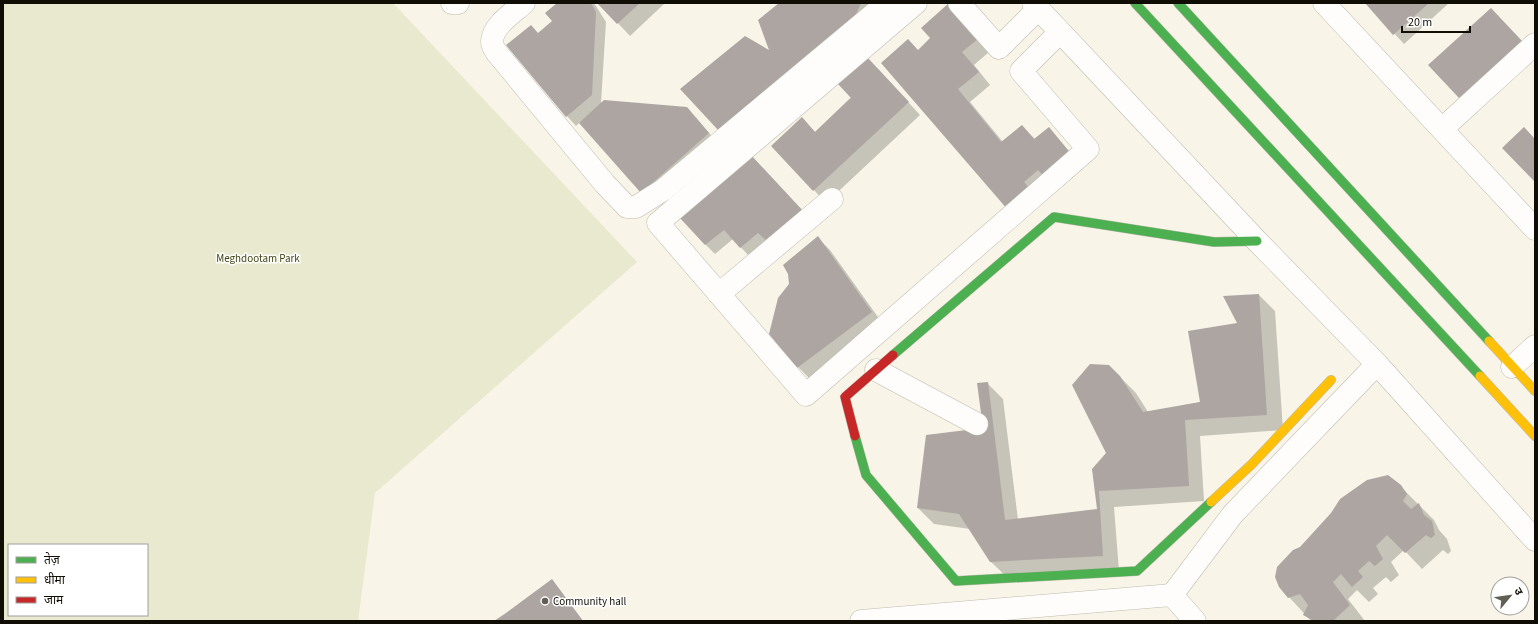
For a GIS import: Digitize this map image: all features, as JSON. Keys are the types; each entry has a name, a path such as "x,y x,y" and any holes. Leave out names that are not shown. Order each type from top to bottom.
{"street":[{"path":"452,3 458,3"},
{"path":"524,3 505,20 493,34 491,44 497,54 605,184 627,207 636,206 649,201 887,3"},
{"path":"916,3 658,223 806,394 1088,149 1021,71 959,3"},
{"path":"1135,3 1535,436"},
{"path":"1178,3 1535,391"},
{"path":"1324,3 1535,229"},
{"path":"999,48 1036,6 1257,242 1377,364 1535,540"},
{"path":"1021,71 1060,32"},
{"path":"1442,129 1535,44"},
{"path":"719,294 832,199"},
{"path":"1257,242 1214,242 1054,217 845,397 866,475 956,581 1137,571 1252,464 1330,380"},
{"path":"1512,367 1535,346"},
{"path":"861,621 1172,595 1233,514 1377,364"},
{"path":"876,370 977,424"},
{"path":"1172,595 1195,621"}],"green space":[{"name":"Meghdootam Park","path":"3,3 393,3 637,262 375,493 358,621 3,621"}],"building":[{"path":"557,3 591,3 596,12 592,95 566,117 506,45 531,25 538,33 552,21 545,13"},
{"path":"597,3 640,3 617,24"},
{"path":"779,3 861,3 855,17 719,131 680,89 745,36 769,50 758,20"},
{"path":"949,3 978,39 962,52 979,72 958,89 1001,142 1022,125 1034,139 1049,127 1072,155 1045,178 1038,170 1024,182 1031,190 1008,210 881,63 908,39 918,50 930,38 921,28"},
{"path":"1365,3 1429,3 1393,35"},
{"path":"1491,8 1522,41 1459,98 1428,65"},
{"path":"867,57 909,102 813,191 771,146 802,117 815,132 851,98 838,84"},
{"path":"604,100 687,107 709,133 641,193 579,123"},
{"path":"1524,127 1535,139 1535,182 1502,148"},
{"path":"751,155 805,213 769,243 758,233 740,248 724,230 705,245 679,217"},
{"path":"818,236 872,312 797,368 769,334 778,298 789,284 788,274 783,265"},
{"path":"1259,294 1267,415 1185,420 1189,486 1099,491 1103,556 990,562 959,514 917,508 926,435 983,428 977,383 988,382 1005,520 1097,509 1092,469 1106,453 1072,385 1090,364 1109,365 1120,376 1143,412 1200,402 1188,331 1237,323 1223,296"},
{"path":"1388,475 1401,485 1407,494 1403,501 1411,509 1419,503 1424,515 1432,521 1435,535 1431,538 1426,535 1405,553 1387,535 1376,546 1383,559 1375,566 1369,561 1358,571 1363,577 1352,587 1341,574 1333,582 1350,605 1333,621 1314,621 1303,615 1308,605 1300,594 1288,598 1279,587 1275,577 1277,567 1293,550 1300,547 1331,513 1340,499 1367,480"},
{"name":"Community hall","path":"552,579 583,621 494,621 506,613"}],"traffic: fast":[{"path":"1135,3 1480,376"},
{"path":"1178,3 1489,341"},
{"path":"893,355 1054,217 1214,242 1257,241"},
{"path":"855,436 866,475 956,581 1137,571 1211,502"}],"traffic: slow":[{"path":"1489,341 1535,391"},
{"path":"1480,376 1535,436"},
{"path":"1211,502 1252,464 1331,380"}],"traffic: jam":[{"path":"855,436 845,397 893,355"}],"place":[{"name":"Community hall","path":"545,601"}]}
